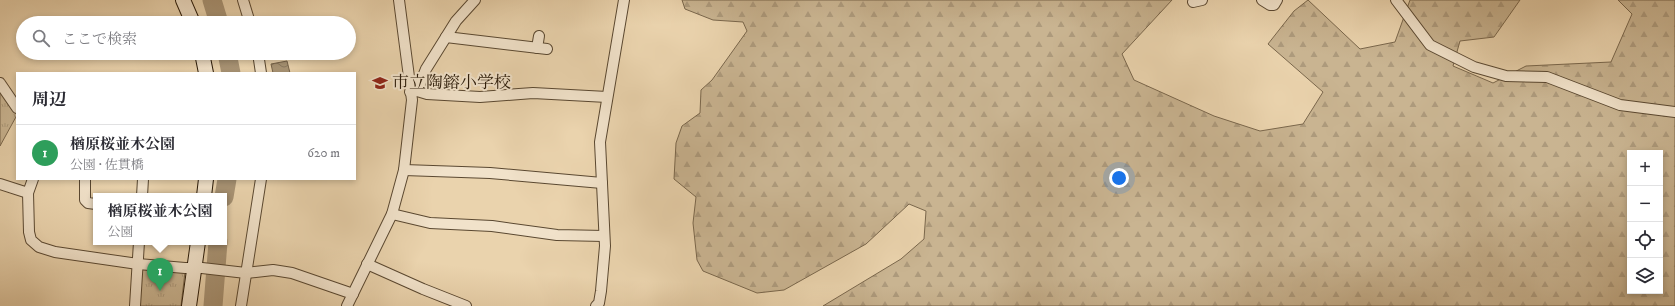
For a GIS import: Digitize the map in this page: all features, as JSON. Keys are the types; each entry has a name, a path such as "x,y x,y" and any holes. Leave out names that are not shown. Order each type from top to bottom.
{"street":[{"path":"183,0 190,16"},
{"path":"243,0 248,16"},
{"path":"347,306 392,214 404,170 414,91 399,0"},
{"path":"414,91 456,21 475,0"},
{"path":"596,306 599,304 601,291 604,236 600,142 624,0"},
{"path":"1262,0 1270,5 1274,4 1277,0"},
{"path":"1396,0 1430,45 1474,67 1506,76 1547,77 1620,105 1675,112"},
{"path":"446,37 542,48 539,36"},
{"path":"203,60 206,72"},
{"path":"259,60 261,72"},
{"path":"0,83 16,107"},
{"path":"414,91 427,94 480,97 533,92 607,97"},
{"path":"404,170 490,173 602,183"},
{"path":"33,180 28,193 29,232 31,240 39,247 55,252 138,264 244,273 273,270 292,273 353,294"},
{"path":"85,180 85,200 88,203 93,204"},
{"path":"142,193 143,180"},
{"path":"204,193 206,180"},
{"path":"241,306 244,273 261,180"},
{"path":"0,184 28,193"},
{"path":"392,214 430,223 492,226 557,234 604,236"},
{"path":"134,306 140,245"},
{"path":"188,306 199,268 198,245"},
{"path":"367,264 466,306"}],"green space":[{"path":"682,0 1172,0 1122,54 1134,80 1214,116 1260,131 1303,124 1323,92 1268,44 1294,11 1308,0 1360,49 1395,42 1410,0 1520,0 1494,37 1460,41 1453,66 1493,83 1526,66 1611,62 1632,14 1618,0 1675,0 1675,306 823,306 901,259 924,239 926,211 909,204 866,244 784,290 757,293 703,271 697,260 693,223 696,197 674,179 676,143 682,126 700,113 701,90 712,80 747,31 743,22 713,20 685,9"},
{"path":"0,83 16,107 16,117 0,146"},
{"path":"138,264 185,272 181,306 135,306"}],"water":[{"path":"287,61 290,72 273,72 271,64"}],"waterway":[{"path":"212,0 217,16"},
{"path":"228,60 231,72"},
{"path":"225,193 227,180"},
{"path":"213,306 218,245"}],"place":[{"name":"市立陶鎔小学校","path":"380,83"},
{"name":"楢原桜並木公園","path":"160,291"}]}
